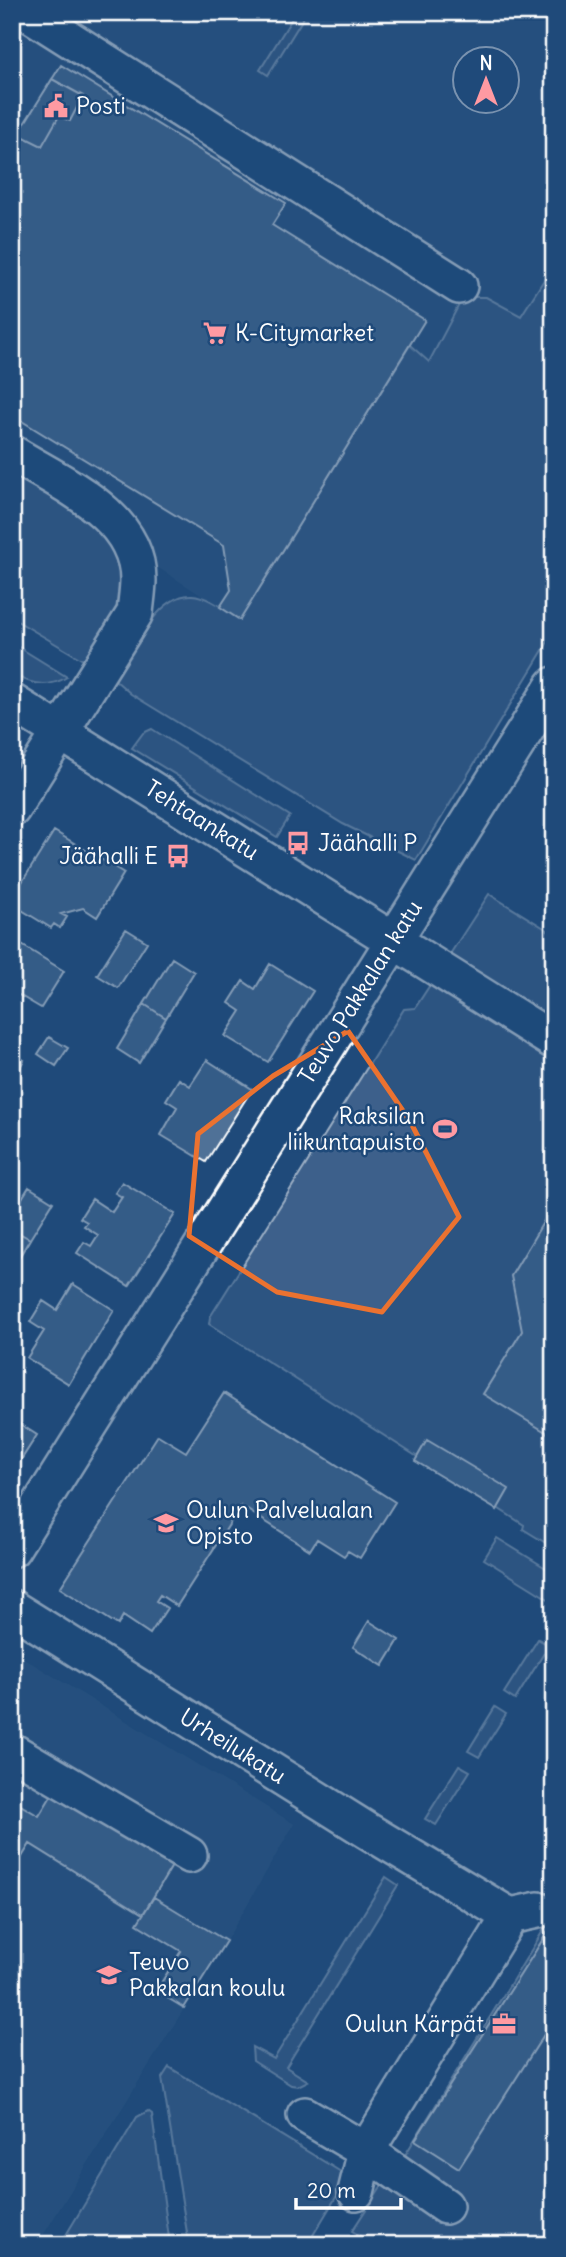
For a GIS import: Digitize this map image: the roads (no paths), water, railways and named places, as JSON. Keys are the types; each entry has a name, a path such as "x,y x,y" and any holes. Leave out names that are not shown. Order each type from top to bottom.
{"street":[{"path":"27,12 459,286"},
{"path":"12,453 105,512 125,533 139,578 135,612 12,809"},
{"name":"Teuvo Pakkalan katu","path":"12,1549 392,938 554,685"},
{"name":"Tehtaankatu","path":"12,702 392,938 482,999 554,1041"},
{"name":"Urheilukatu","path":"12,1608 454,1883 524,1913 366,2151"},
{"path":"12,1751 189,1855"},
{"path":"304,2115 366,2151 445,2206"},
{"path":"356,2192 366,2151"}],"place":[{"name":"Posti","path":"56,106"},
{"name":"K-Citymarket","path":"215,333"},
{"name":"Jäähalli P","path":"298,843"},
{"name":"Jäähalli E","path":"178,856"},
{"name":"Raksilan liikuntapuisto","path":"445,1129"},
{"name":"Oulun Palvelualan Opisto","path":"166,1523"},
{"name":"Teuvo Pakkalan koulu","path":"109,1975"},
{"name":"Oulun Kärpät","path":"504,2024"}]}
